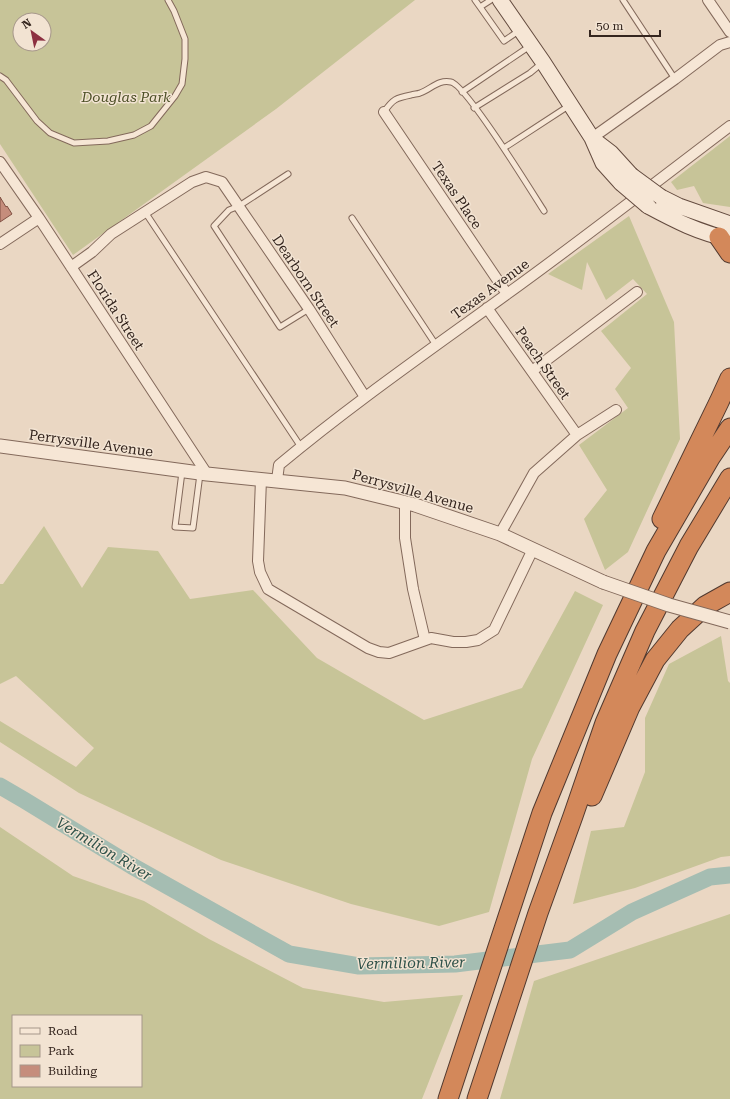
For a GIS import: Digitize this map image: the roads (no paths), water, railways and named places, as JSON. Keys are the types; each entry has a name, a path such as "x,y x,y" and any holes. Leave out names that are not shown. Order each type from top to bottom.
{"highway":[{"path":"726,233 730,253"},
{"path":"542,814 549,778 578,695 598,648 730,378"},
{"path":"450,1095 542,814 606,654 656,551 710,458 730,428"},
{"path":"578,816 605,722 645,630 690,546 730,478"},
{"path":"478,1098 538,913 578,816 630,707 655,660 680,629 705,606 730,592"}],"main road":[{"path":"500,0 543,62 592,138 603,163 626,179 679,206 726,233"},
{"path":"626,179 648,206 693,228 726,233"}],"street":[{"path":"708,0 730,32"},
{"path":"592,138 720,45 730,42"},
{"name":"Texas Place","path":"384,112 507,294"},
{"name":"Texas Avenue","path":"277,480 279,465 301,447 365,397 507,294 730,126"},
{"name":"Florida Street","path":"0,162 39,218 204,474"},
{"name":"Dearborn Street","path":"144,212 192,182 206,177 222,182 240,206 309,309 365,397"},
{"path":"71,267 92,252 111,234 144,212"},
{"path":"0,244 39,218"},
{"path":"532,371 637,292"},
{"name":"Peach Street","path":"487,308 577,435"},
{"path":"500,534 534,473 577,435 616,410"},
{"name":"Perrysville Avenue","path":"0,446 204,474 277,480 345,488 405,503 500,534 603,582 730,622"},
{"path":"260,479 258,561 260,572 268,589 368,648 379,652 389,652 431,638 453,642 478,640 494,630 533,549"},
{"path":"405,503 405,538 413,589 425,640"}],"lane":[{"path":"0,76 6,80 37,121 50,132 74,143 108,141 134,135 151,126 175,96 182,84 185,59 185,39 168,0"},
{"path":"475,0 504,41 520,30"},
{"path":"480,7 491,0"},
{"path":"623,0 675,79"},
{"path":"462,92 531,45"},
{"path":"474,108 530,73 543,62"},
{"path":"384,112 393,100 399,97 421,93 444,81 453,82 504,148 544,211"},
{"path":"504,148 570,104"},
{"path":"288,174 240,206 229,210 214,226 280,327 309,309"},
{"path":"144,212 301,447"},
{"path":"352,218 436,345"},
{"path":"182,471 175,527 193,528 204,474"}],"waterway":[{"name":"Vermilion River","path":"0,786 132,866 289,954 359,966 455,964 570,950 632,912 710,877 730,875"}],"park label":[{"name":"Douglas Park","path":"126,97"}]}
